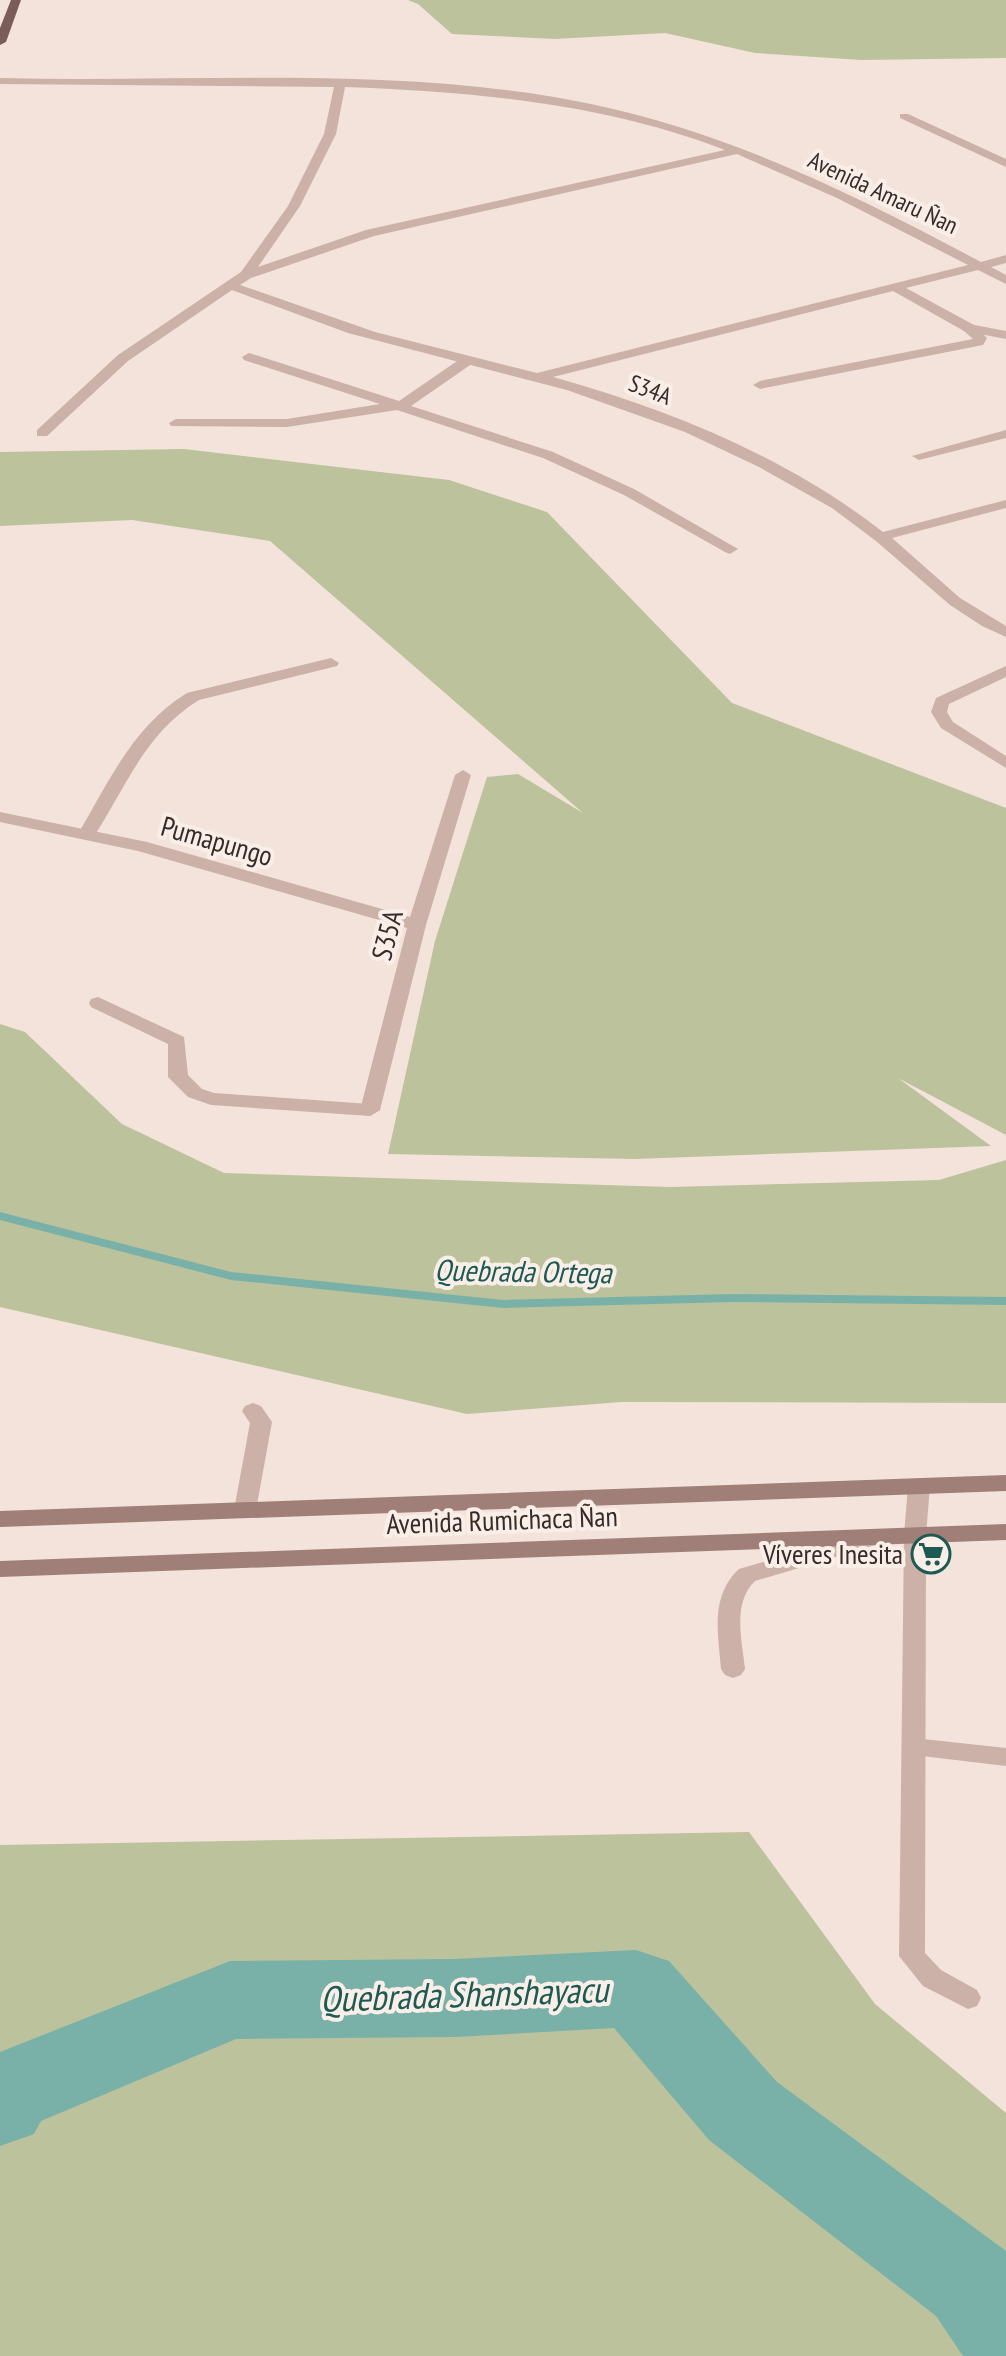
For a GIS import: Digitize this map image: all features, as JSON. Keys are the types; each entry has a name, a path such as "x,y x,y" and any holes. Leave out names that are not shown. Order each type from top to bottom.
{"main road":[{"path":"0,42 16,0"},
{"name":"Avenida Rumichaca Ñan","path":"0,1519 1006,1483"},
{"name":"Avenida Rumichaca Ñan","path":"0,1569 1006,1532"}],"street":[{"name":"Avenida Amaru Ñan","path":"0,81 340,86 443,90 557,102 667,126 739,150 948,247 1006,280"},
{"path":"42,433 123,358 246,275 294,206 330,134 340,86"},
{"path":"904,116 1006,163"},
{"path":"246,275 370,233 739,150"},
{"path":"542,376 898,289 1006,259"},
{"name":"S34A","path":"232,286 367,334 542,376 690,429 790,479 880,537 926,581 1006,632"},
{"path":"760,385 978,342 980,338 969,328 898,289"},
{"path":"969,328 1006,335"},
{"path":"249,357 548,455 629,492 730,549"},
{"path":"176,423 287,423 403,405 468,360"},
{"path":"919,456 1006,434"},
{"path":"880,537 1006,504"},
{"path":"87,834 154,723 173,706 193,696 331,663"},
{"path":"1006,671 950,696 942,701 939,712 947,725 1006,763"},
{"name":"S35A","path":"98,1003 177,1041 178,1077 195,1093 211,1099 370,1110 417,925 463,775"},
{"name":"Pumapungo","path":"0,817 87,834 417,925"},
{"path":"245,1510 261,1422 253,1411"},
{"path":"919,1486 915,1535 912,1956 932,1978 968,1998"},
{"path":"733,1669 729,1596 735,1583 747,1575 879,1536"},
{"path":"914,1747 1006,1757"}],"green space":[{"path":"408,0 1006,0 1006,58 862,60 755,53 665,33 555,39 452,34 418,4"},
{"path":"184,449 449,480 547,512 732,703 1006,808 1006,1135 898,1078 991,1146 635,1159 388,1154 435,941 487,777 518,774 583,813 270,541 132,520 0,526 0,452"},
{"path":"0,1024 25,1032 122,1124 224,1173 670,1187 939,1180 1006,1160 1006,1403 621,1402 467,1414 0,1307"},
{"path":"749,1832 875,2004 1006,2113 1006,2356 0,2356 0,1845"}],"waterway":[{"name":"Quebrada Ortega","path":"0,1216 231,1276 503,1304 733,1298 1006,1301"},
{"name":"Quebrada Shanshayacu","path":"0,2105 7,2092 230,2000 455,1998 636,1988 743,2111 972,2284 1006,2334"}],"place":[{"name":"Víveres Inesita","path":"931,1554"}]}
